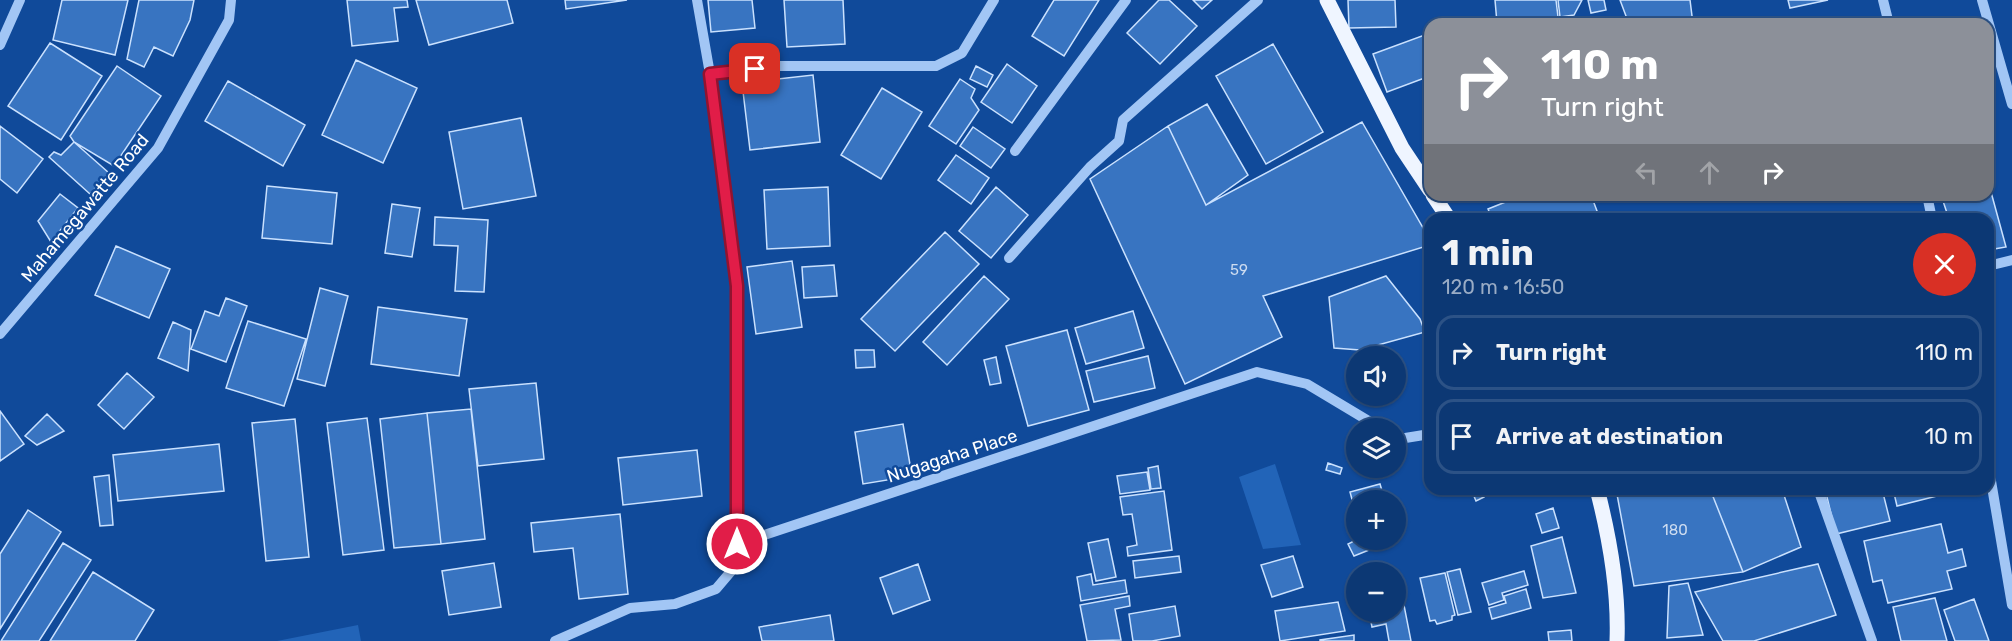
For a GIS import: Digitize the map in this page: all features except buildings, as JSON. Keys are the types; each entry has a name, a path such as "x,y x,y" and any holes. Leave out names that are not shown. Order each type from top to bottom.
{"main road":[{"path":"1327,0 1402,148 1424,181"},
{"path":"1598,495 1613,559 1618,621 1617,641"}],"street":[{"path":"0,45 20,0"},
{"name":"Mahamegawatte Road","path":"0,334 158,148 229,20 231,0"},
{"path":"555,641 630,608 675,604 716,589 733,569 737,544 737,286 710,74 697,0"},
{"path":"710,74 778,66 936,66 962,53 994,0"},
{"path":"1015,151 1126,0"},
{"path":"1009,258 1090,167 1119,141 1123,120 1258,0"},
{"path":"1883,0 1888,18"},
{"path":"1982,0 1987,18"},
{"path":"1994,42 2012,104"},
{"path":"1994,264 2012,260"},
{"name":"Nugagaha Place","path":"737,544 1257,372 1306,384 1363,418"},
{"path":"1406,438 1424,435"},
{"path":"1820,495 1872,641"},
{"path":"1993,495 2012,605"}],"shaded area":[{"path":"1275,464 1301,545 1263,549 1239,477"},
{"path":"358,625 361,641 277,641"}],"route":[{"path":"737,544 737,286 710,74 755,69"}]}
